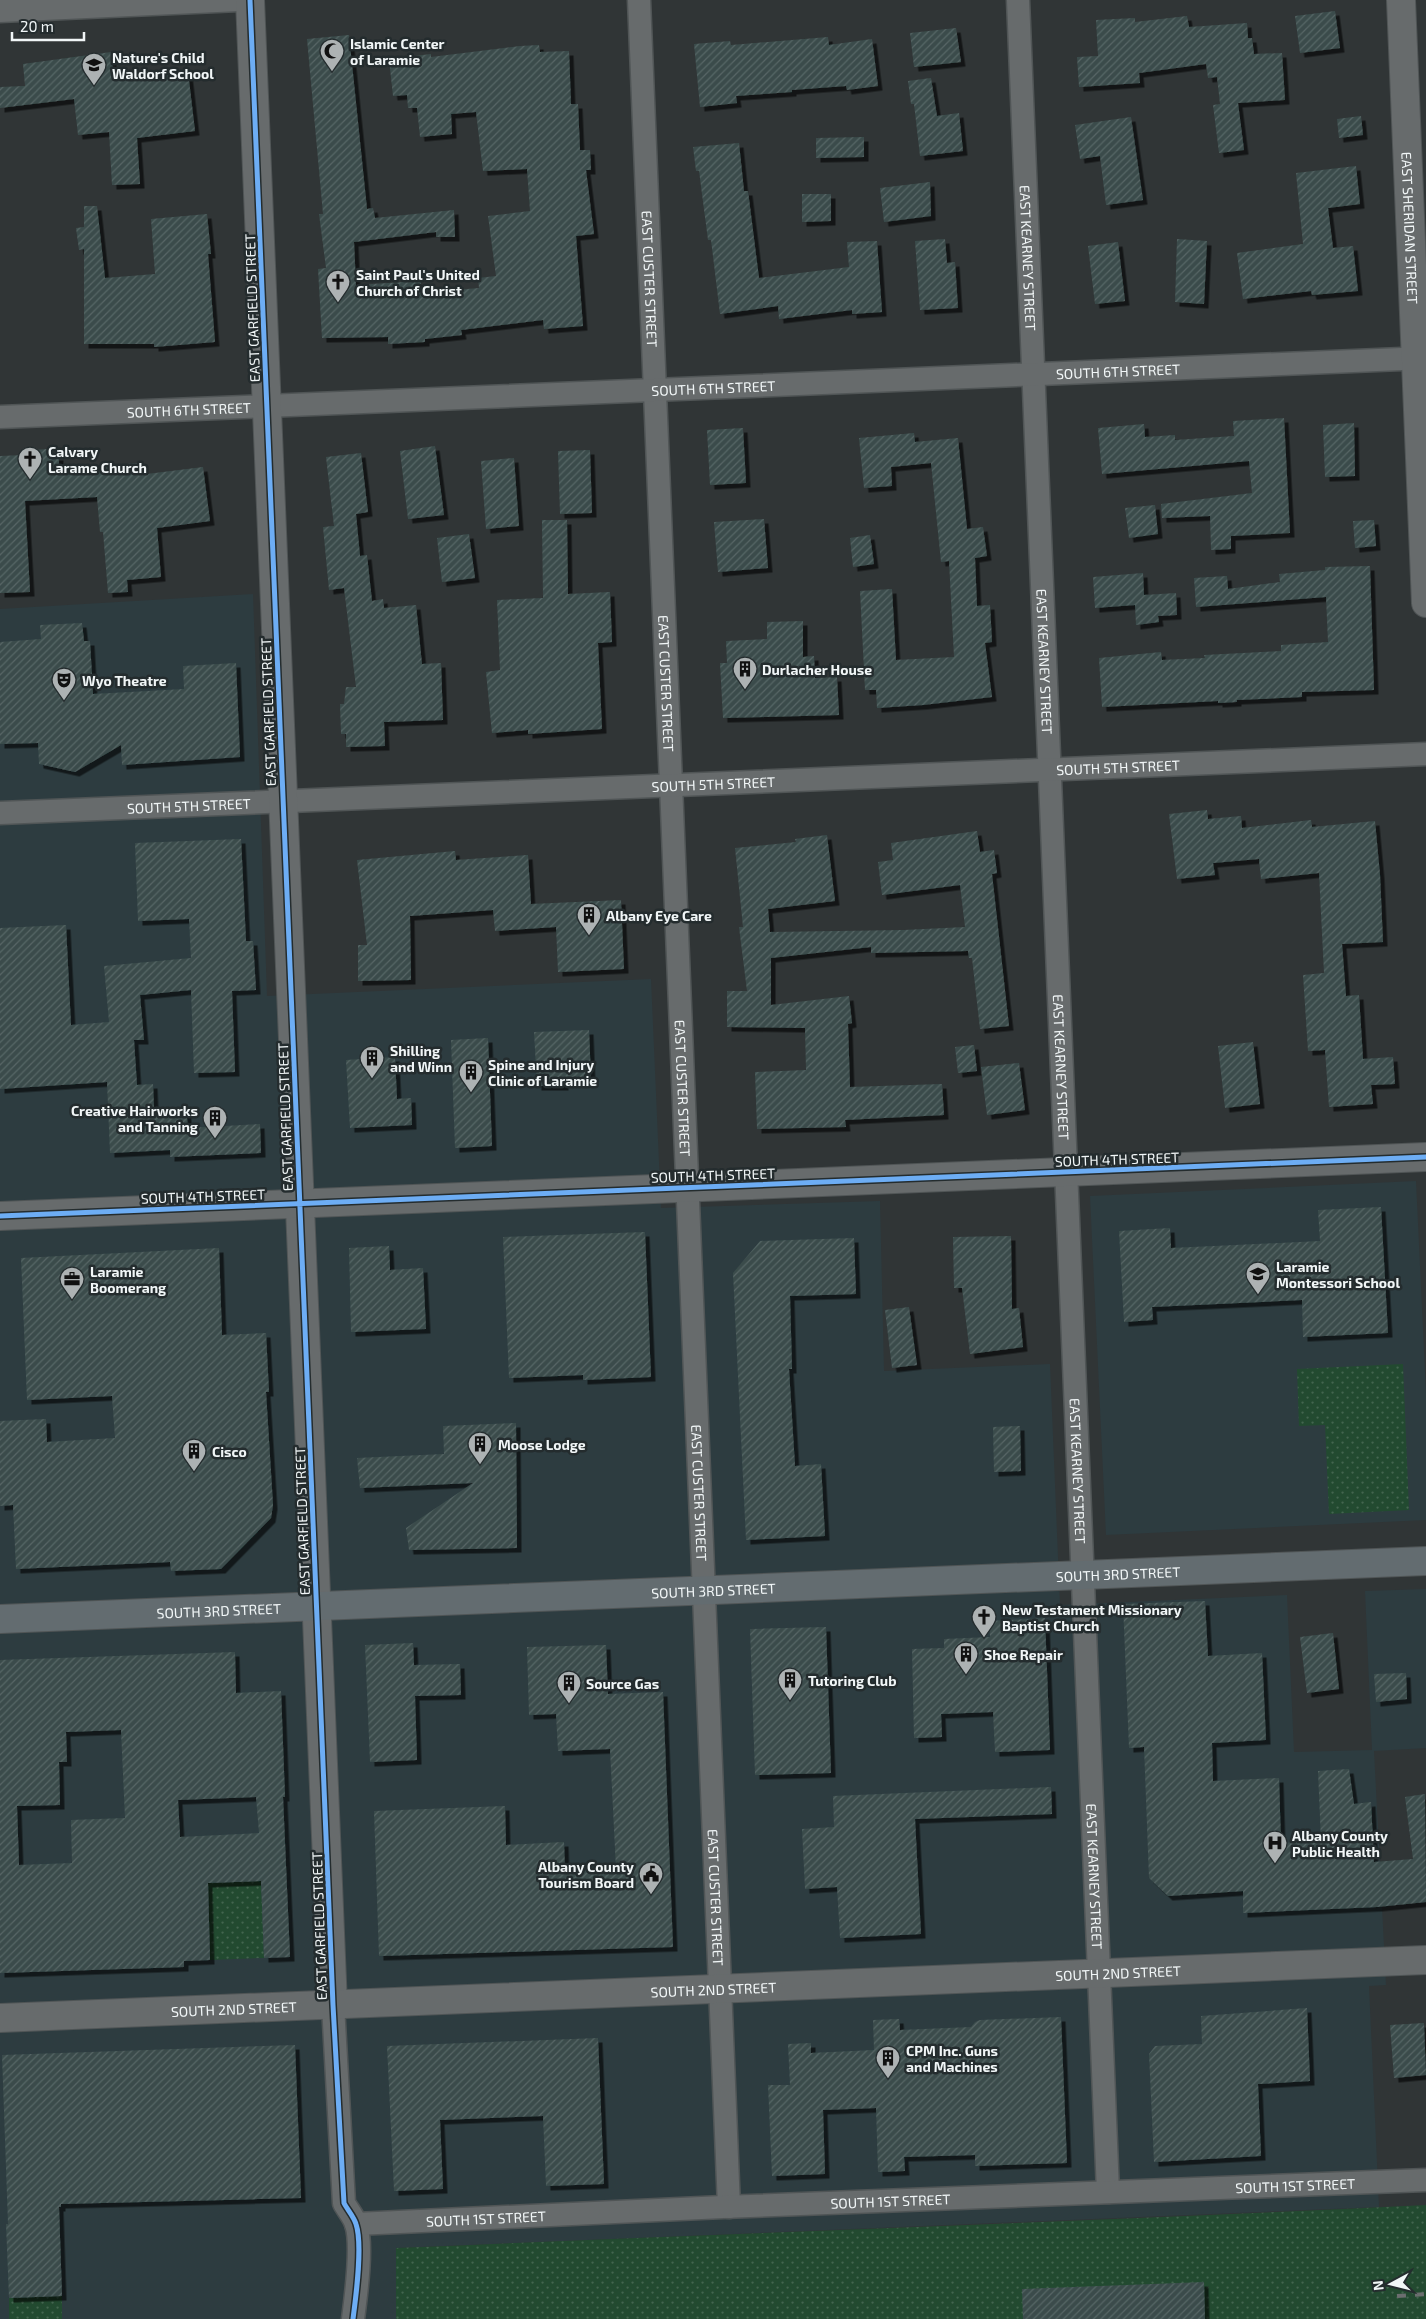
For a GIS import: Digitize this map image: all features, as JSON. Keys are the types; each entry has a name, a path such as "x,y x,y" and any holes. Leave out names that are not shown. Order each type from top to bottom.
{"main road":[{"name":"SOUTH 3RD STREET","path":"0,1619 1426,1561"}],"street":[{"path":"0,11 239,0"},
{"name":"EAST GARFIELD STREET","path":"250,0 334,2005 344,2203 356,2224 356,2299 354,2319"},
{"name":"EAST CUSTER STREET","path":"639,0 729,2207"},
{"name":"EAST KEARNEY STREET","path":"1018,0 1108,2192"},
{"name":"EAST SHERIDAN STREET","path":"1400,0 1421,358 1426,603"},
{"name":"SOUTH 6TH STREET","path":"0,417 1421,358"},
{"name":"SOUTH 5TH STREET","path":"0,813 1426,754"},
{"name":"SOUTH 4TH STREET","path":"0,1216 1426,1157"},
{"name":"SOUTH 2ND STREET","path":"0,2018 1426,1960"},
{"name":"SOUTH 1ST STREET","path":"356,2224 729,2207 1426,2180"}],"shaded area":[{"path":"253,594 267,996 651,979 661,1208 880,1201 884,1371 1050,1364 1060,1605 1287,1595 1294,1752 1372,1750 1365,1591 1426,1589 1426,1748 1374,1751 1386,1985 1369,1986 1379,2207 396,2248 396,2319 0,2319 0,609"},
{"name":"Laramie Montessori School","path":"1416,1181 1426,1393 1426,1520 1106,1535 1090,1196"}],"green space":[{"path":"1403,1364 1409,1510 1329,1514 1325,1425 1299,1426 1297,1369"},
{"path":"261,1881 264,1958 210,1960 208,1883"},
{"path":"1426,2205 1426,2319 396,2319 396,2248"},
{"path":"62,2296 62,2319 9,2319 9,2298"}],"building":[{"path":"1335,11 1340,48 1300,53 1295,16"},
{"path":"1187,16 1189,27 1247,23 1248,38 1252,38 1254,54 1282,53 1285,100 1238,103 1244,150 1219,153 1213,105 1220,104 1217,77 1208,78 1206,64 1139,73 1140,83 1079,87 1077,57 1098,56 1096,20 1135,18 1135,22"},
{"path":"956,28 961,62 914,67 910,33"},
{"path":"349,35 367,209 373,208 375,218 454,210 455,237 436,237 436,232 354,242 356,285 421,281 421,293 479,288 478,278 496,276 488,216 530,211 527,169 483,171 476,112 451,114 452,134 420,137 417,108 408,108 407,95 393,96 389,59 431,54 431,57 539,45 540,52 569,51 571,104 578,104 580,150 590,150 591,170 586,170 594,234 576,236 583,326 544,329 543,320 461,330 462,335 425,339 425,342 388,344 388,337 322,338 318,269 326,268 319,214 323,214 307,39"},
{"path":"828,37 829,45 872,39 878,86 847,90 846,86 736,96 737,103 700,107 694,44 730,41 731,45"},
{"path":"111,52 114,81 188,72 195,131 137,138 140,184 112,185 109,132 78,135 74,99 0,108 0,87 25,86 23,64"},
{"path":"931,78 937,116 959,113 963,151 920,156 914,104 911,104 908,81"},
{"path":"1361,116 1363,135 1339,138 1337,119"},
{"path":"1131,117 1143,200 1106,205 1100,156 1080,159 1075,125"},
{"path":"864,137 864,157 816,158 816,138"},
{"path":"739,143 744,191 748,191 759,278 849,267 847,242 877,241 882,312 852,314 852,310 779,319 778,306 720,314 711,240 708,240 699,171 696,171 693,147"},
{"path":"1356,166 1360,204 1328,208 1333,248 1353,246 1358,291 1312,295 1311,291 1243,299 1237,253 1303,244 1296,173"},
{"path":"930,182 931,216 884,222 880,188"},
{"path":"802,194 831,194 831,221 802,222"},
{"path":"84,206 97,206 105,278 155,274 151,219 207,214 215,342 154,347 154,344 84,344 84,249 79,250 76,228 84,227"},
{"path":"945,239 947,263 955,262 958,308 920,310 915,241"},
{"path":"1177,239 1207,241 1204,304 1175,302"},
{"path":"1118,242 1125,301 1095,304 1088,246"},
{"path":"1284,418 1290,533 1231,536 1231,549 1211,550 1210,516 1162,518 1161,504 1252,493 1249,461 1102,474 1098,428 1144,424 1145,437 1175,435 1175,440 1234,436 1233,421"},
{"path":"1354,423 1355,476 1325,477 1323,425"},
{"path":"743,428 746,483 710,485 707,430"},
{"path":"914,433 915,442 958,438 967,529 983,527 987,556 975,558 977,606 990,605 992,642 985,643 992,697 877,708 876,690 865,690 860,591 892,589 896,660 954,657 949,561 941,562 931,463 891,467 892,486 864,488 859,438"},
{"path":"435,446 444,515 408,519 400,451"},
{"path":"47,449 47,456 59,456 59,470 138,463 139,475 203,467 210,521 157,528 161,577 127,580 128,592 108,593 103,532 100,532 97,497 25,501 30,592 0,593 0,456 23,455 23,451"},
{"path":"590,450 592,513 560,514 558,451"},
{"path":"361,453 368,512 356,514 360,556 367,555 372,601 383,599 384,608 416,605 422,664 441,663 443,720 384,722 385,746 346,747 346,734 341,734 340,704 344,704 346,687 356,687 344,588 329,590 323,527 334,526 326,457"},
{"path":"514,458 519,526 486,529 481,461"},
{"path":"1155,505 1158,534 1129,538 1125,508"},
{"path":"764,519 768,568 718,572 714,522"},
{"path":"542,520 567,520 568,594 610,592 612,642 598,643 602,729 528,734 528,730 492,733 486,672 500,670 497,600 543,598"},
{"path":"1374,520 1376,546 1355,548 1353,521"},
{"path":"469,534 475,578 442,582 437,538"},
{"path":"870,535 874,564 853,567 850,538"},
{"path":"1370,566 1374,690 1302,692 1302,697 1237,700 1237,702 1218,703 1218,701 1102,707 1099,658 1161,652 1162,660 1205,658 1204,655 1281,651 1281,645 1328,642 1326,597 1196,607 1194,578 1227,576 1228,589 1280,582 1279,574 1325,570 1325,567"},
{"path":"1143,573 1144,595 1176,593 1177,615 1158,616 1159,622 1136,625 1135,605 1095,608 1093,577"},
{"path":"803,621 803,657 814,656 815,678 837,677 839,715 723,718 720,663 727,663 726,641 767,639 767,622"},
{"path":"82,623 84,641 90,641 93,694 184,689 183,666 236,663 240,757 122,765 121,745 75,772 39,764 38,743 0,744 0,642 41,639 40,625"},
{"path":"1207,810 1208,819 1241,816 1242,828 1311,820 1312,827 1375,821 1383,942 1342,944 1346,996 1359,995 1363,1059 1393,1057 1395,1084 1371,1085 1373,1104 1329,1107 1325,1050 1308,1051 1303,975 1324,973 1319,873 1261,879 1259,859 1213,863 1215,875 1177,879 1169,814"},
{"path":"977,831 980,852 994,850 997,873 992,874 1009,1026 980,1029 972,958 969,958 968,951 871,953 871,947 771,958 771,1005 849,996 852,1023 848,1024 850,1087 942,1084 944,1115 845,1120 846,1127 757,1129 755,1072 806,1070 805,1028 727,1027 727,991 747,991 739,927 743,927 735,848 796,842 795,839 827,835 835,901 768,909 770,932 965,927 960,885 882,895 878,862 893,860 891,843"},
{"path":"241,839 246,941 253,941 256,990 232,991 235,1072 194,1073 191,990 140,995 144,1040 134,1040 137,1085 153,1084 154,1108 186,1107 188,1128 260,1124 261,1153 170,1157 170,1150 110,1153 107,1082 0,1089 0,928 66,925 71,1025 109,1022 104,966 191,958 189,919 138,921 135,843"},
{"path":"455,851 456,860 528,855 531,904 621,900 624,969 558,972 556,927 495,931 493,910 410,916 411,980 358,981 358,945 367,945 357,860"},
{"path":"589,1030 591,1079 564,1081 564,1086 537,1086 534,1032"},
{"name":"Spine and Injury Clinic of Laramie","path":"488,1038 492,1146 455,1148 451,1040"},
{"path":"1253,1042 1260,1104 1225,1108 1218,1046"},
{"path":"974,1045 977,1071 958,1073 955,1047"},
{"name":"Shilling and Winn","path":"395,1057 397,1099 411,1098 412,1125 350,1128 346,1060"},
{"path":"1019,1063 1025,1110 987,1115 981,1067"},
{"path":"1381,1207 1388,1333 1303,1337 1302,1300 1152,1307 1153,1320 1124,1322 1119,1231 1170,1228 1171,1248 1320,1241 1318,1210"},
{"path":"645,1232 651,1377 583,1380 583,1375 509,1378 503,1237"},
{"path":"1011,1236 1012,1309 1019,1308 1023,1347 970,1354 962,1288 954,1288 953,1237"},
{"path":"854,1238 856,1294 790,1296 792,1369 789,1369 795,1466 821,1464 825,1536 746,1540 733,1273 760,1241"},
{"path":"389,1246 390,1270 423,1268 426,1329 351,1332 349,1248"},
{"path":"219,1248 222,1335 266,1333 269,1392 266,1392 273,1505 271,1518 221,1569 171,1571 170,1562 16,1569 13,1505 0,1506 0,1421 46,1419 47,1442 115,1438 112,1396 27,1400 21,1258"},
{"path":"909,1307 917,1365 892,1368 885,1310"},
{"name":"Moose Lodge","path":"516,1423 517,1548 409,1550 406,1528 473,1483 360,1488 357,1458 444,1454 443,1426"},
{"path":"1020,1426 1021,1471 994,1472 993,1427"},
{"path":"1205,1601 1208,1656 1262,1653 1266,1740 1212,1743 1213,1781 1279,1778 1281,1843 1321,1841 1318,1771 1349,1769 1354,1804 1371,1802 1374,1862 1413,1859 1405,1797 1425,1794 1426,1902 1377,1907 1243,1913 1243,1891 1168,1896 1149,1878 1144,1747 1129,1748 1123,1604"},
{"path":"1045,1618 1050,1750 995,1752 993,1712 941,1714 942,1737 914,1738 912,1649 944,1648 944,1639 990,1637 989,1621"},
{"name":"Tutoring Club","path":"826,1627 831,1773 755,1775 750,1629"},
{"path":"1333,1633 1339,1689 1307,1693 1300,1637"},
{"path":"413,1643 414,1665 460,1664 461,1695 415,1696 417,1760 370,1762 365,1645"},
{"path":"606,1645 608,1694 663,1692 673,1947 379,1956 374,1811 505,1806 506,1845 564,1842 565,1871 616,1869 610,1749 558,1751 556,1714 529,1715 527,1647"},
{"path":"235,1652 236,1693 281,1691 285,1797 283,1797 290,1957 264,1958 261,1881 208,1883 210,1960 184,1961 184,1967 0,1973 0,1660","holes":["121,1730 125,1818 71,1820 72,1863 19,1865 17,1806 60,1805 59,1762 67,1762 66,1732","256,1797 259,1833 180,1837 178,1800"]},
{"path":"1406,1673 1407,1699 1376,1702 1374,1674"},
{"path":"1051,1787 1052,1814 915,1819 921,1934 840,1938 837,1887 805,1889 802,1829 834,1827 833,1796"},
{"path":"1307,2008 1310,2081 1258,2084 1261,2156 1154,2162 1149,2054 1155,2046 1202,2044 1201,2016"},
{"path":"1061,2017 1067,2163 975,2166 975,2155 904,2157 905,2171 878,2172 876,2108 823,2110 825,2174 772,2176 768,2085 790,2085 788,2044 811,2043 811,2053 874,2050 873,2020 899,2019 900,2030 971,2027 980,2020"},
{"path":"1424,2023 1426,2075 1394,2078 1390,2025"},
{"path":"598,2038 604,2184 546,2186 543,2116 440,2120 443,2189 394,2191 387,2046"},
{"path":"295,2045 301,2198 61,2204 61,2207 59,2207 62,2296 9,2298 2,2055"},
{"path":"1204,2282 1205,2319 1023,2319 1022,2289"}],"railway":[{"path":"1397,2296 1426,2294"}],"cycle path":[{"path":"250,0 333,2005 344,2203 356,2224 359,2244 353,2319"},
{"path":"0,1216 1426,1157"}],"place":[{"name":"Islamic Center of Laramie","path":"332,72"},
{"name":"Nature's Child Waldorf School","path":"94,86"},
{"name":"Saint Paul's United Church of Christ","path":"338,303"},
{"name":"Calvary Larame Church","path":"30,480"},
{"name":"Durlacher House","path":"745,690"},
{"name":"Wyo Theatre","path":"64,701"},
{"name":"Albany Eye Care","path":"589,936"},
{"name":"Shilling and Winn","path":"372,1079"},
{"name":"Spine and Injury Clinic of Laramie","path":"471,1093"},
{"name":"Creative Hairworks and Tanning","path":"215,1139"},
{"name":"Laramie Montessori School","path":"1258,1295"},
{"name":"Laramie Boomerang","path":"72,1300"},
{"name":"Moose Lodge","path":"480,1465"},
{"name":"Cisco","path":"194,1472"},
{"name":"New Testament Missionary Baptist Church","path":"984,1638"},
{"name":"Shoe Repair","path":"966,1675"},
{"name":"Tutoring Club","path":"790,1701"},
{"name":"Source Gas","path":"569,1704"},
{"name":"Albany County Public Health","path":"1275,1864"},
{"name":"Albany County Tourism Board","path":"651,1895"},
{"name":"CPM Inc. Guns and Machines","path":"888,2079"}]}
